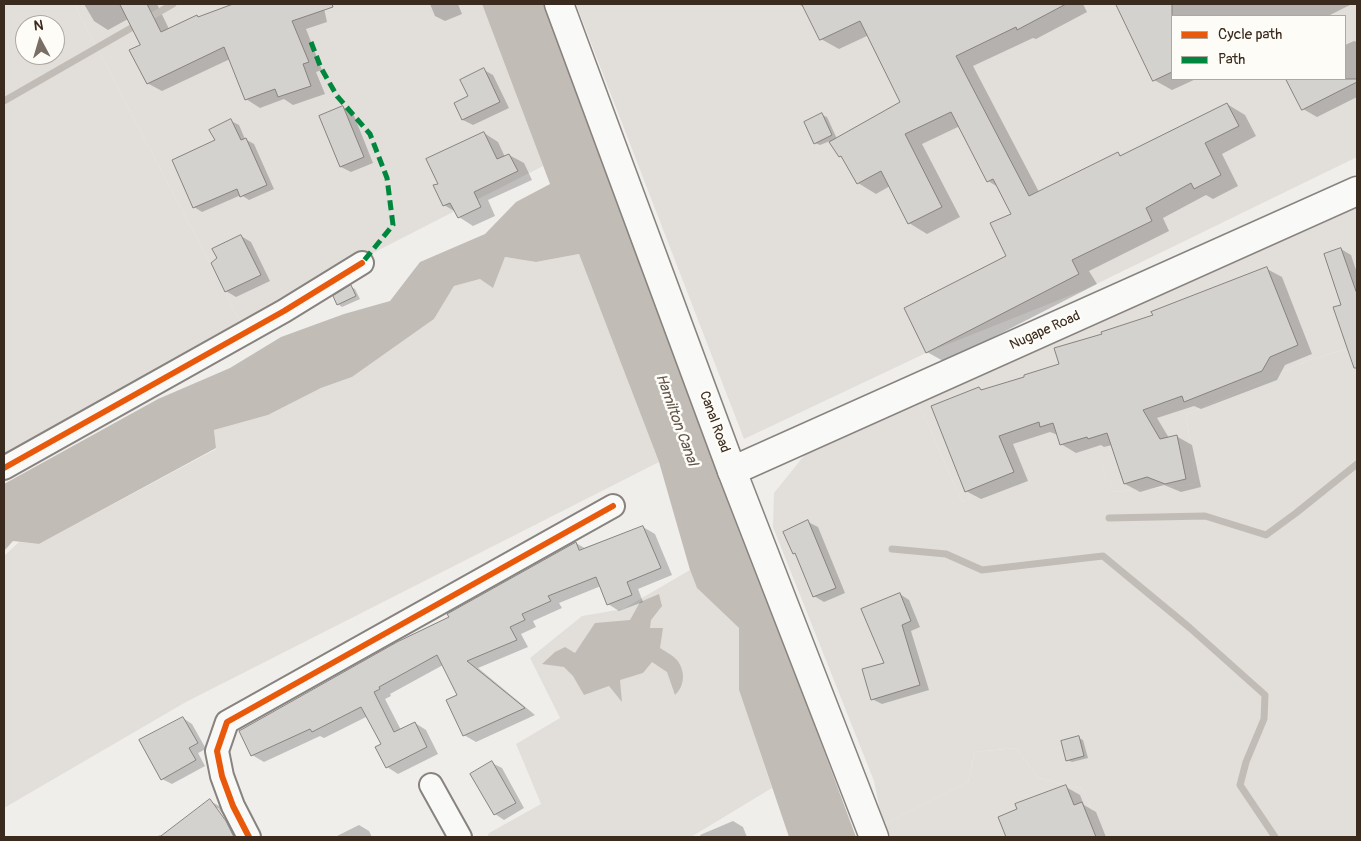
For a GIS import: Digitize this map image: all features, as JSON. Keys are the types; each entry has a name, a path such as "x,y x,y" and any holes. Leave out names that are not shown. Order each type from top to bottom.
{"main road":[{"name":"Canal Road","path":"559,4 732,471 874,837"},
{"name":"Nugape Road","path":"732,471 1357,191"}],"street":[{"path":"4,468 276,316 362,264"},
{"path":"249,837 233,806 222,776 217,751 227,722 612,506"},
{"path":"431,785 460,837"}],"shaded area":[{"path":"4,4 74,4 240,321 4,455"},
{"path":"74,4 482,4 543,166 240,321"},
{"path":"576,4 1357,4 1357,157 1084,290 926,353 744,439"},
{"path":"1357,207 1357,346 1309,360 1186,415 1196,484 1113,492 1095,448 962,502 918,402 1123,308"},
{"path":"579,254 659,462 186,702 4,808 4,556 19,542 39,544 216,449 214,430 268,415 321,388 352,377 434,319 454,286 480,279 493,287 505,257 536,262"},
{"path":"1357,346 1357,837 1102,837 1083,789 1038,778 1016,748 975,752 968,782 883,825 874,781 773,527 774,493 811,447 918,402 962,502 1095,447 1113,492 1196,484 1186,415 1309,360"},
{"path":"690,570 697,588 739,628 739,690 772,788 691,837 487,837 489,833 541,804 516,744 560,718 530,658 582,616 623,609"},
{"path":"1016,748 1038,778 1083,789 1102,837 888,837 883,825 968,782 975,752"}],"water":[{"name":"Hamilton Canal","path":"482,4 547,4 856,837 789,837 739,690 739,628 697,588 690,570 659,462 579,254 536,262 505,257 493,288 480,279 454,286 434,319 352,377 321,388 268,415 214,430 216,448 39,544 13,541 4,551 4,484 158,399 230,368 281,337 344,314 390,301 420,262 485,234 516,202 550,184"},
{"path":"659,594 662,606 651,620 650,628 663,628 660,648 676,659 683,673 681,687 675,695 667,672 652,662 643,673 620,680 622,702 609,686 584,695 573,676 564,667 542,664 555,652 565,647 575,653 595,623 630,620 640,602"}],"building":[{"path":"120,4 147,4 161,32 197,15 198,17 233,4 332,4 333,7 292,21 309,62 303,64 311,86 278,97 275,89 245,100 224,47 147,84 129,50 140,45"},
{"path":"802,4 1066,4 1017,30 1016,27 956,56 1029,196 1118,152 1120,156 1227,103 1239,126 1205,143 1221,175 1194,189 1191,183 1146,208 1152,221 1072,260 1079,274 926,353 904,308 1006,256 990,223 1011,214 993,179 987,182 951,112 905,134 942,207 908,224 881,171 857,184 841,156 839,157 829,142 900,102 860,21 820,40"},
{"path":"1116,4 1172,4 1171,72 1153,81"},
{"path":"484,68 500,102 462,120 454,103 468,96 460,80"},
{"path":"1357,79 1357,82 1302,110 1287,80"},
{"path":"343,106 364,157 340,167 319,116"},
{"path":"822,113 832,135 814,144 804,122"},
{"path":"231,119 241,140 246,138 267,185 240,197 237,189 193,208 172,160 215,140 209,130"},
{"path":"484,132 497,159 509,154 518,171 474,192 481,207 458,218 450,203 443,206 433,185 438,184 426,159"},
{"path":"241,235 261,275 225,292 211,263 217,258 212,249"},
{"path":"1341,248 1357,294 1357,368 1354,368 1333,307 1341,305 1324,254"},
{"path":"1267,267 1298,345 1270,357 1262,371 1184,402 1182,396 1143,410 1160,439 1177,435 1186,479 1165,484 1147,477 1124,484 1107,433 1060,445 1053,423 1040,427 1039,422 999,436 1014,472 965,492 931,406 979,387 981,390 1059,364 1054,348 1102,334 1101,332 1153,315 1151,312"},
{"path":"351,285 356,296 337,305 333,296"},
{"path":"808,520 836,588 813,597 795,553 793,554 783,532"},
{"path":"643,526 661,568 627,582 632,595 607,605 596,577 548,596 551,601 522,614 525,620 510,627 517,640 467,661 525,708 463,736 446,700 457,695 437,655 379,687 380,689 374,692 394,732 415,722 427,747 386,768 375,747 381,744 361,707 312,732 310,729 251,756 239,731 397,642 449,617 447,614 576,542 579,550"},
{"path":"900,593 911,621 902,625 920,685 871,700 862,669 884,663 861,609"},
{"path":"183,717 198,743 189,748 196,760 161,780 139,740"},
{"path":"1079,736 1084,756 1066,761 1061,741"},
{"path":"492,761 516,803 494,815 470,774"},
{"path":"1066,785 1074,805 1082,802 1096,837 1006,837 998,817 1017,809 1015,804"},
{"path":"210,799 226,821 234,837 160,837"}],"waterway":[{"path":"4,101 173,4"},
{"path":"1109,518 1205,516 1266,535 1357,464"},
{"path":"892,549 946,554 982,570 1103,556 1190,628 1265,695 1264,719 1246,762 1240,785 1275,837"}],"marked path":[{"path":"311,42 321,68 337,96 370,134 387,178 393,225 362,263"}],"cycle path":[{"path":"4,468 284,311 362,263"},
{"path":"249,837 233,806 222,776 217,751 227,722 613,506"}]}
